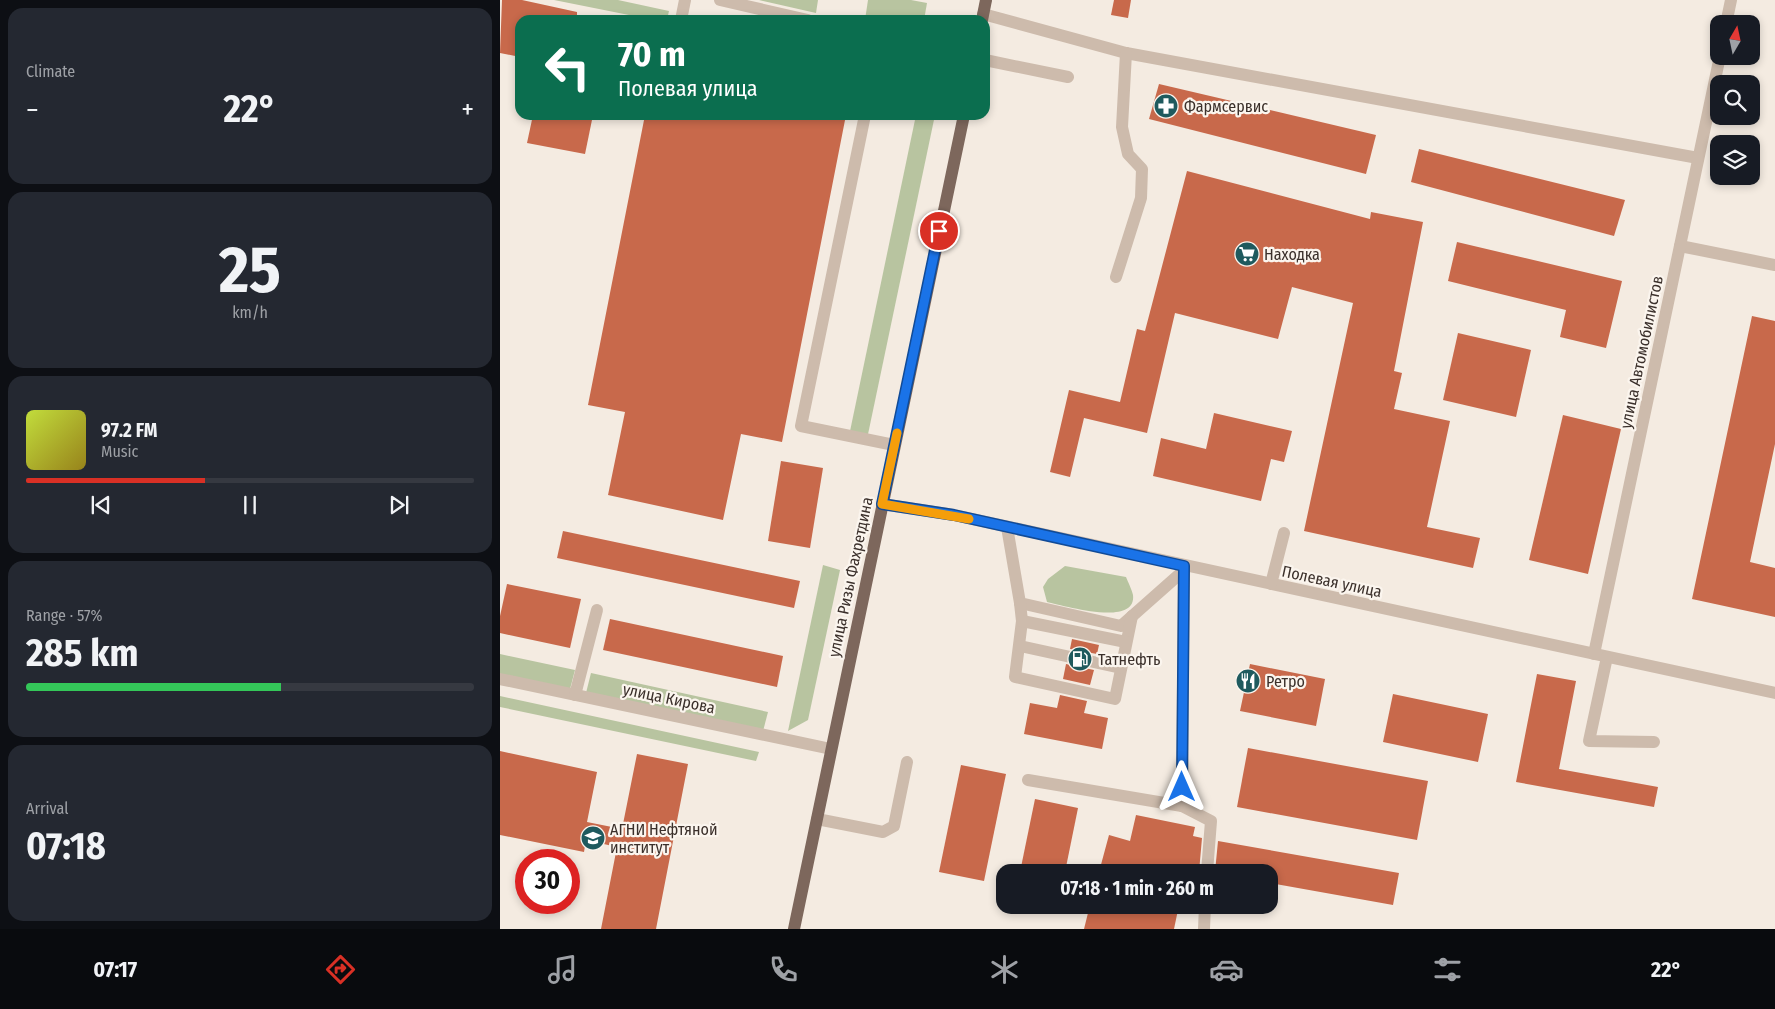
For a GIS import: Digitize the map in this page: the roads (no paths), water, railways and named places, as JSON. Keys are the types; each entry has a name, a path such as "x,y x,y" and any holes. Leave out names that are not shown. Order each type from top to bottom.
{"main road":[{"path":"983,15 986,0"},
{"name":"улица Ризы Фахретдина","path":"794,929 963,120"}],"street":[{"path":"681,15 685,0"},
{"path":"720,0 786,15"},
{"path":"1728,15 1731,0"},
{"path":"990,19 1126,53 1698,158"},
{"path":"1116,277 1141,198 1142,169 1128,154 1122,127 1126,53"},
{"path":"990,61 1068,77"},
{"name":"улица Автомобилистов","path":"1654,742 1589,741 1600,655 1680,246 1718,65"},
{"path":"864,120 801,426 894,445"},
{"path":"1680,246 1775,266"},
{"name":"Полевая улица","path":"882,504 954,515 1183,569 1271,584 1775,693"},
{"path":"1007,527 1022,621 1015,678 1115,699 1132,616"},
{"path":"1271,584 1284,533"},
{"path":"1020,604 1121,626 1183,569"},
{"path":"1182,806 1183,569"},
{"path":"575,695 597,610"},
{"path":"1022,621 1126,642"},
{"path":"1020,646 1120,668"},
{"name":"улица Кирова","path":"500,679 831,750"},
{"path":"817,819 883,832 894,826 907,762"},
{"path":"1028,780 1182,806 1211,821 1208,864"},
{"path":"1204,929 1205,914"}],"place":[{"name":"Фармсервис","path":"1166,106"},
{"name":"Находка","path":"1247,254"},
{"name":"Татнефть","path":"1080,659"},
{"name":"Ретро","path":"1248,681"},
{"name":"АГНИ Нефтяной институт","path":"593,838"}]}
